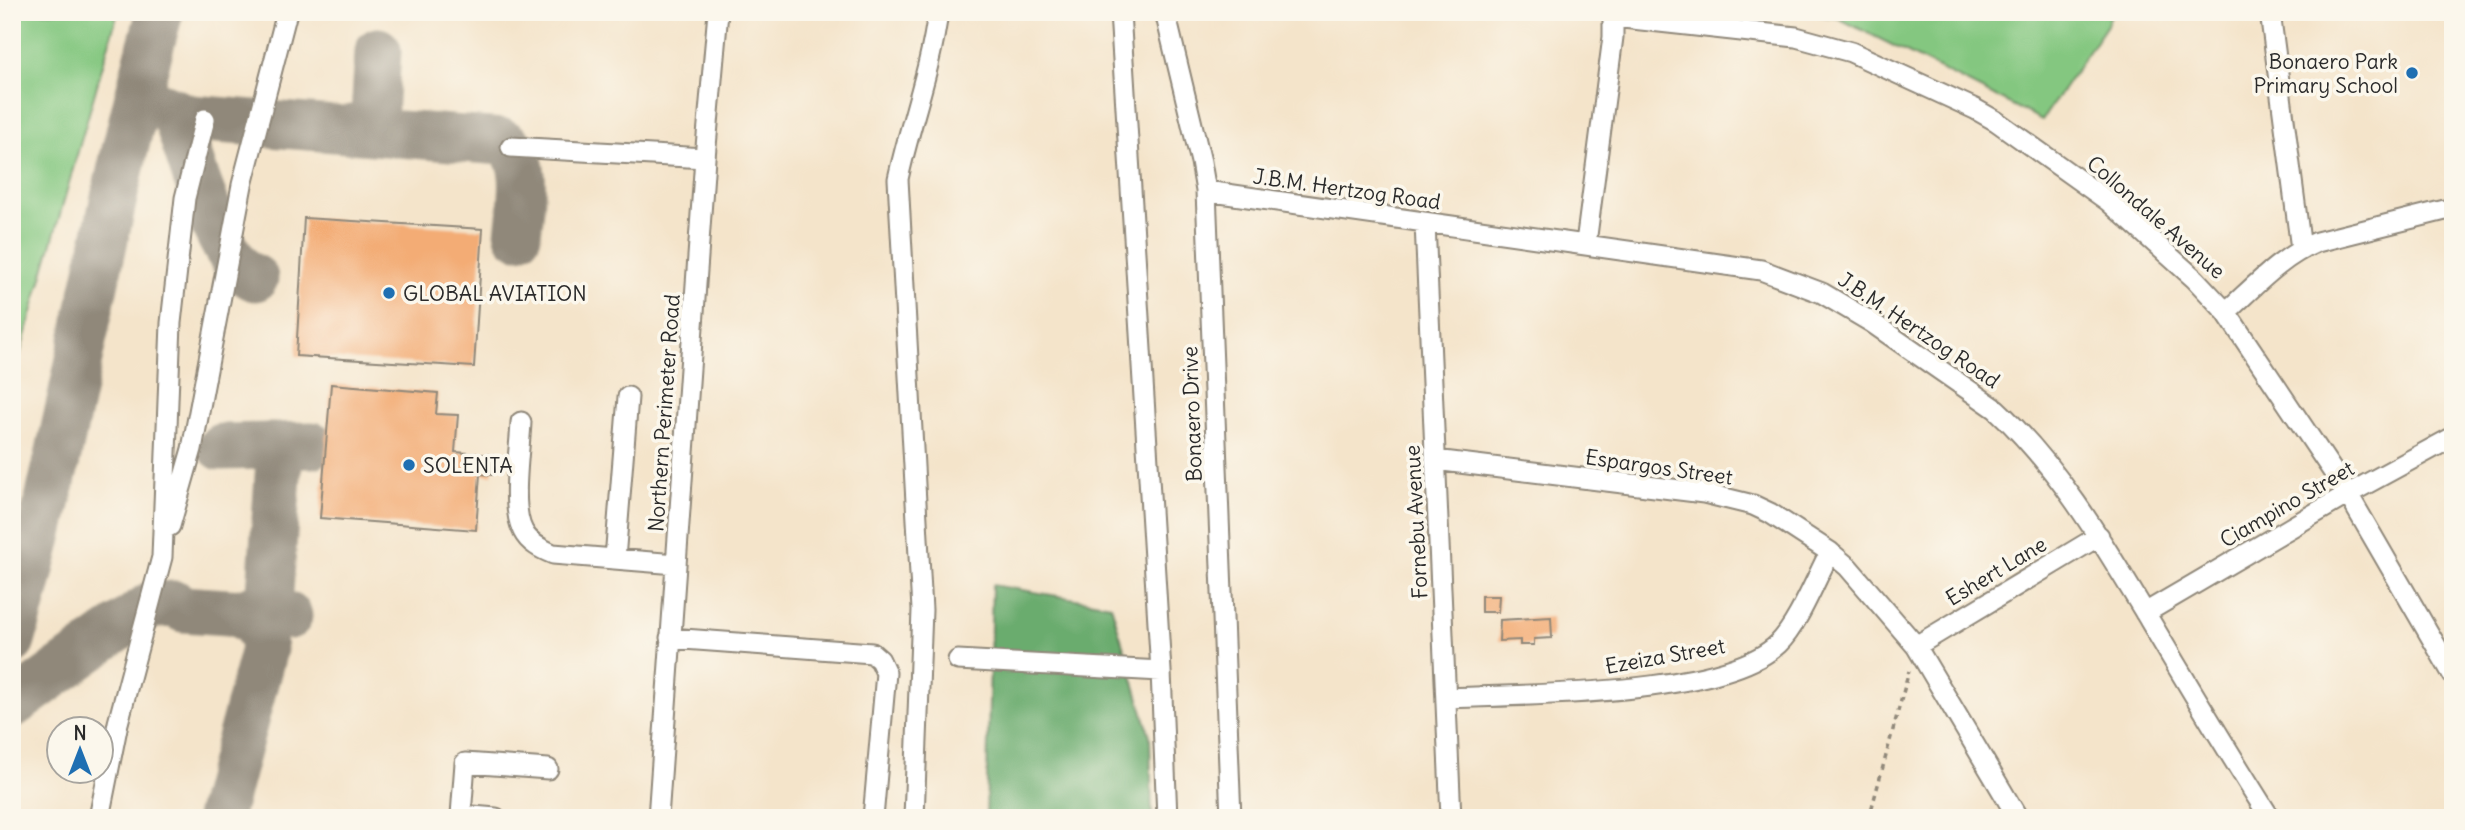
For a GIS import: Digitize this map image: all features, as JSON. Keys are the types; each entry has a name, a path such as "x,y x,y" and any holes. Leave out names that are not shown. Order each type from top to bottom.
{"street":[{"path":"99,818 118,723 192,449 242,185 287,12"},
{"name":"Northern Perimeter Road","path":"658,818 705,158 718,12"},
{"path":"914,818 922,610 898,179 935,35 938,12"},
{"path":"1120,12 1161,671 1167,818"},
{"name":"Bonaero Drive","path":"1165,12 1206,191 1231,818"},
{"path":"2270,12 2301,249"},
{"path":"1586,243 1613,37 1613,15"},
{"name":"Collondale Avenue","path":"1613,15 1796,37 1828,44 1880,64 1975,109 2022,138 2108,201 2195,279 2227,312 2348,494 2453,675"},
{"path":"162,557 171,323 185,198 205,119"},
{"path":"511,147 705,158"},
{"name":"J.B.M. Hertzog Road","path":"1206,191 1761,270 1822,293 1871,322 1996,409 2043,459 2099,536 2270,818"},
{"path":"2227,312 2286,258 2301,249 2317,242 2453,208"},
{"name":"Fornebu Avenue","path":"1425,223 1451,818"},
{"path":"615,559 628,397"},
{"path":"521,422 516,513 523,533 537,547 553,554 677,564"},
{"name":"Ciampino Street","path":"2145,613 2348,494 2453,437"},
{"name":"Espargos Street","path":"1435,460 1704,493 1770,513 1830,552 1856,575 1916,646 2018,818"},
{"name":"Eshert Lane","path":"1916,646 2099,536"},
{"name":"Ezeiza Street","path":"1447,698 1624,689 1685,681 1739,667 1768,652 1788,632 1830,552"},
{"path":"670,638 872,653 880,660 887,673 873,818"},
{"path":"958,660 1161,671"},
{"path":"496,818 461,817 465,763 548,769"}],"path":[{"path":"1869,818 1916,646"}],"green space":[{"path":"12,12 118,12 12,382"},
{"path":"1794,12 2112,12 2107,25 2042,120 1838,18"},
{"path":"992,585 1111,605 1150,736 1152,818 986,818"}],"building":[{"name":"GLOBAL AVIATION","path":"304,218 483,229 474,367 296,356"},
{"name":"SOLENTA","path":"331,384 438,393 436,414 458,415 455,452 493,455 492,475 480,474 476,530 320,518"},
{"path":"1481,596 1499,596 1498,612 1481,612"},
{"path":"1551,617 1552,638 1534,639 1534,645 1520,645 1520,640 1499,641 1500,620"}],"taxiway":[{"path":"12,641 33,563 139,90 160,12"},
{"path":"347,129 363,126 374,116 378,51"},
{"path":"133,119 139,110 153,105 191,118 503,142 512,149 521,171 522,198 518,235"},
{"path":"177,121 198,184 218,232 229,253 242,269 255,278"},
{"path":"221,447 312,445"},
{"path":"239,613 261,605 270,592 279,461 277,453 267,447"},
{"path":"12,705 151,605 176,604 183,609 289,616"},
{"path":"219,818 264,649 261,635 254,624 229,612"}],"place":[{"name":"Bonaero Park Primary School","path":"2412,73"},
{"name":"GLOBAL AVIATION","path":"389,293"},
{"name":"SOLENTA","path":"409,465"}]}
